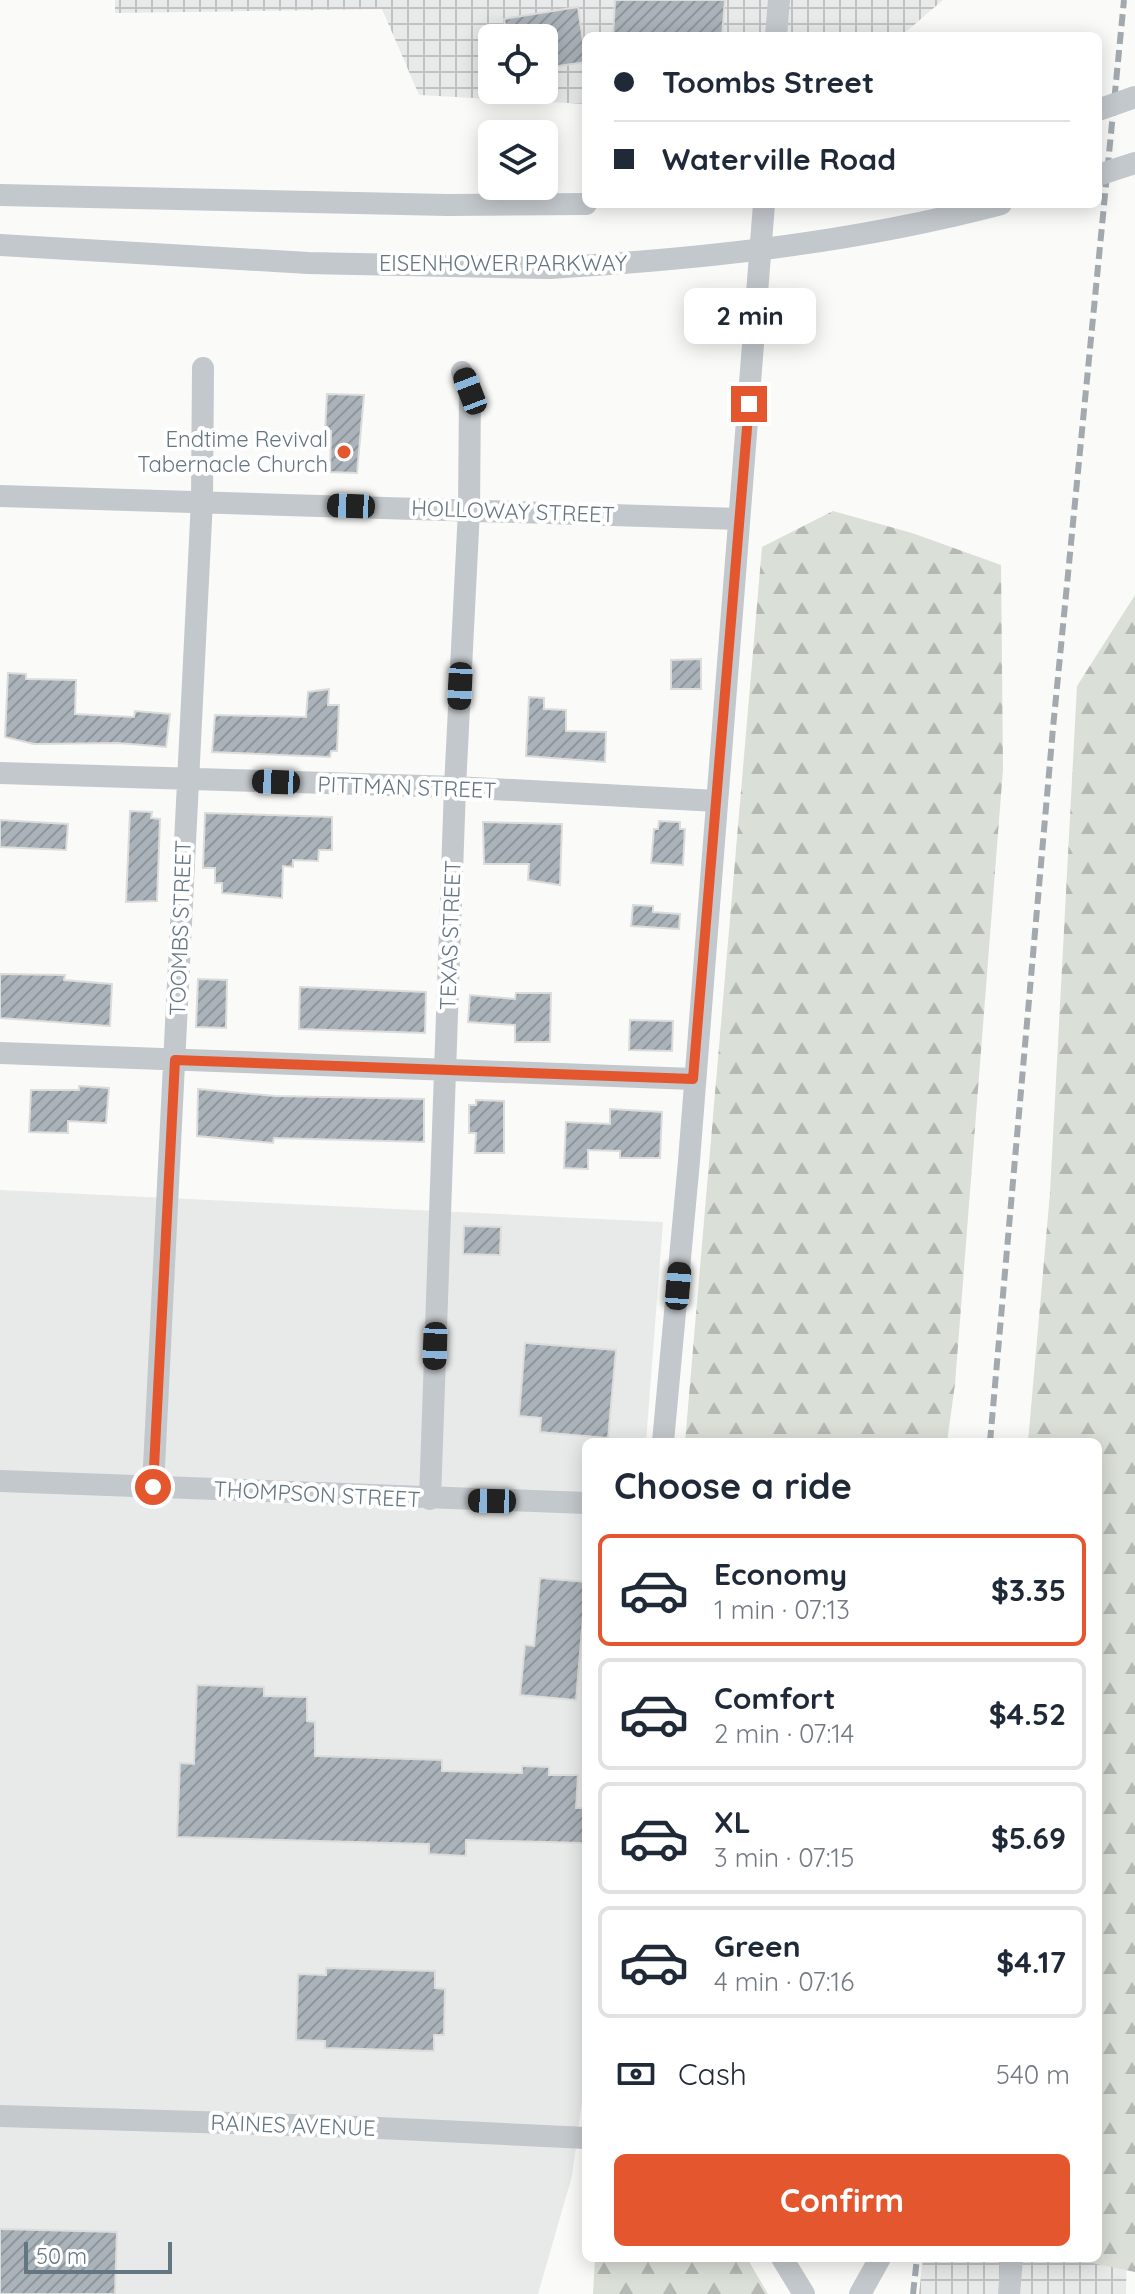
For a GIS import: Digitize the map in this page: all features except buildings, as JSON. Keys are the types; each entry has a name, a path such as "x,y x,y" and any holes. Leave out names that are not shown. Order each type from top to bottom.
{"street":[{"path":"776,32 779,0"},
{"path":"1102,109 1135,97"},
{"path":"1102,174 1135,163"},
{"path":"0,195 582,204"},
{"path":"663,1438 689,1161 693,1079 764,208"},
{"name":"EISENHOWER PARKWAY","path":"0,245 308,263 550,268 692,260 813,245 922,225 986,208"},
{"name":"TOOMBS STREET","path":"153,1487 202,500 203,368"},
{"name":"TEXAS STREET","path":"430,1499 455,787 469,510 470,391 462,372"},
{"name":"HOLLOWAY STREET","path":"0,496 739,519"},
{"name":"PITTMAN STREET","path":"0,773 455,787 717,801"},
{"path":"0,1053 693,1079"},
{"name":"THOMPSON STREET","path":"0,1481 582,1503"},
{"name":"RAINES AVENUE","path":"0,2116 358,2127 582,2138"},
{"path":"784,2262 804,2294"},
{"path":"860,2294 878,2262"},
{"path":"1009,2294 1012,2262"}],"shaded area":[{"path":"115,0 943,0 906,32 582,32 582,104 558,102 558,24 478,24 478,98 419,95 382,9 115,13"},
{"path":"0,1190 663,1222 646,1438 582,1438 582,2102 572,2176 538,2294 0,2294"},
{"path":"1127,2240 1126,2294 919,2294 923,2262 1102,2262 1102,2256"}],"green space":[{"path":"833,511 912,533 1001,565 1003,769 955,1384 948,1438 685,1438 762,547"},
{"path":"1135,595 1135,2272 1091,2262 1102,2262 1102,1438 1028,1438 1050,1193 1077,686"},
{"path":"595,2262 749,2262 768,2294 593,2294"}],"railway":[{"path":"990,1438 1053,728 1124,0"},
{"path":"913,2294 917,2262"}],"place":[{"name":"Endtime Revival Tabernacle Church","path":"344,452"}],"route":[{"path":"153,1487 175,1060 693,1079 749,404"}]}
